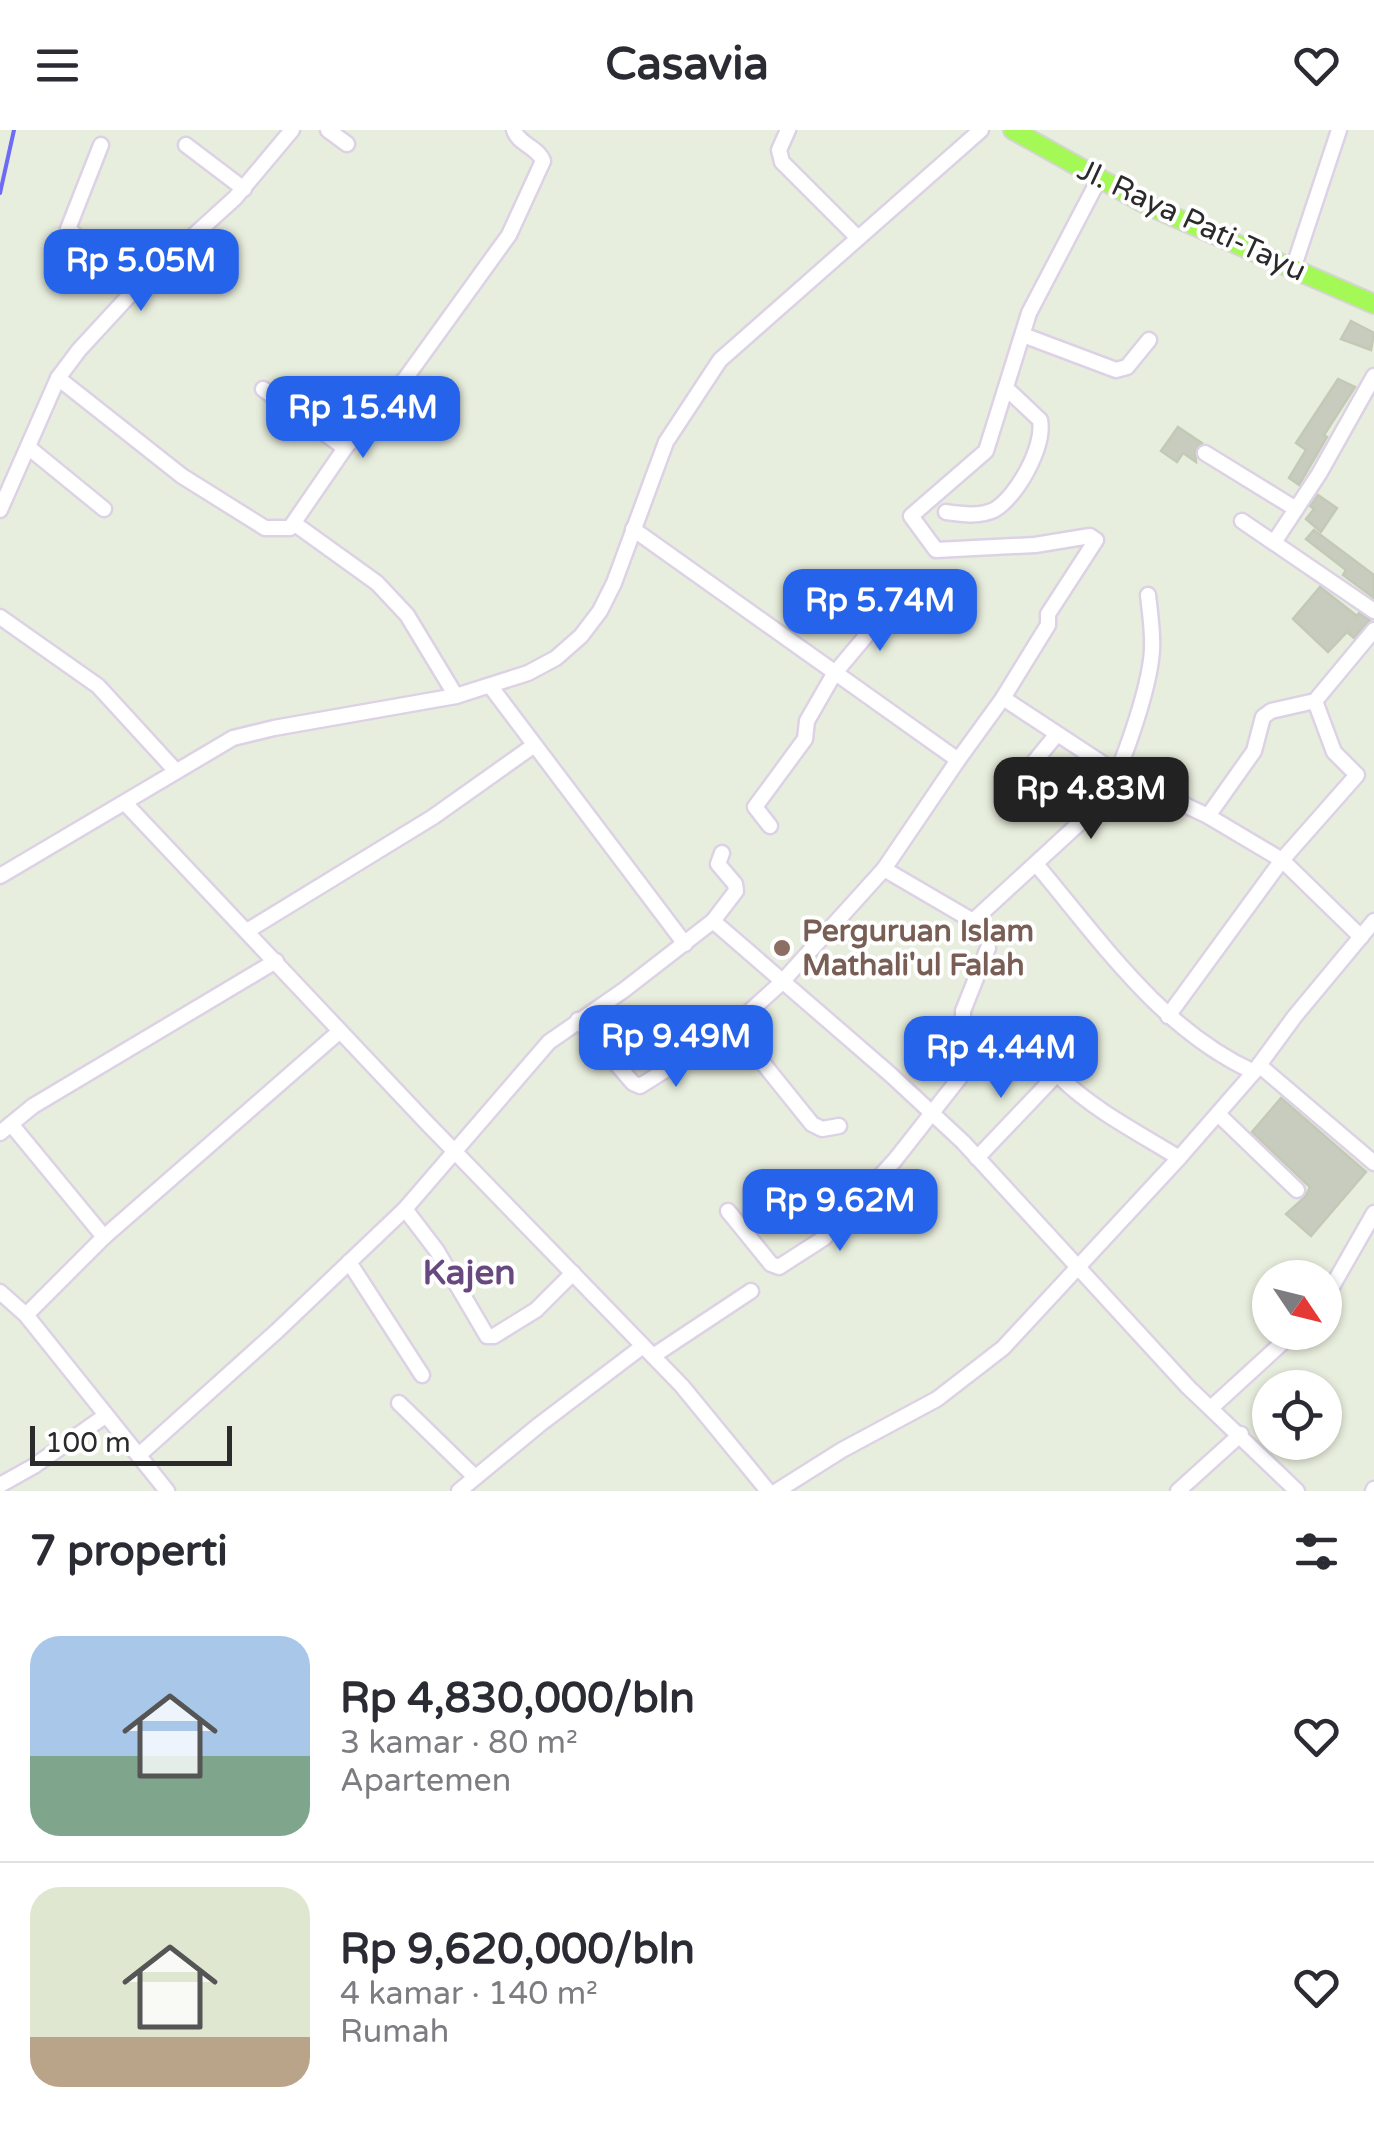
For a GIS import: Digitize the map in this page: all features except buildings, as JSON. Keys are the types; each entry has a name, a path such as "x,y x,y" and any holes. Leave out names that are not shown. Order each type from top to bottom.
{"main road":[{"name":"Jl. Raya Pati-Tayu","path":"1012,130 1149,206 1374,304"}],"street":[{"path":"0,510 58,378 138,286 244,189 292,130"},
{"path":"328,130 347,144"},
{"path":"58,378 182,476 266,528 286,530 295,524 345,448 406,379 517,220 542,157 514,130"},
{"path":"788,130 779,150 782,162 858,238"},
{"path":"0,876 232,738 456,696 528,674 556,658 581,636 607,597 666,442 720,360 981,130"},
{"path":"1293,269 1339,130"},
{"path":"101,145 68,229 138,286"},
{"path":"186,145 244,189"},
{"path":"578,1020 633,1083 640,1086 734,1026 782,983 884,869 1003,698 1048,625 1048,614 1094,546 1094,536 1035,545 936,550 911,518 916,508 978,461 987,447 1036,298 1100,179"},
{"path":"1023,335 1116,370 1126,367 1149,340"},
{"path":"1275,541 1374,376"},
{"path":"946,512 976,514 995,510 1032,460 1041,437 1040,420 1006,388"},
{"path":"263,389 345,448"},
{"path":"28,447 104,509"},
{"path":"1206,453 1296,510"},
{"path":"1242,520 1374,611"},
{"path":"295,524 377,583 407,615 456,696"},
{"path":"633,529 958,760"},
{"path":"884,869 972,921 1098,806 1113,785 1150,671 1148,595"},
{"path":"770,826 755,807 805,739 807,721 834,674 892,605"},
{"path":"0,617 98,686 175,770"},
{"path":"1208,816 1254,751 1258,726 1267,713 1315,702 1374,630"},
{"path":"491,686 684,944"},
{"path":"1003,698 1117,773 1208,816 1282,860 1360,937"},
{"path":"1168,1016 1282,860 1357,775 1334,752 1315,702"},
{"path":"1007,795 1057,734"},
{"path":"247,931 433,817 533,746"},
{"path":"125,803 648,1351 768,1491"},
{"path":"139,1455 404,1208 549,1042 712,921 736,890 718,863 722,854"},
{"path":"1036,864 1168,1016 1222,1056 1257,1068 1374,1163"},
{"path":"712,921 930,1112 1211,1408 1298,1491"},
{"path":"777,1491 842,1450 937,1400 1003,1348 1218,1114 1374,921"},
{"path":"963,1073 962,1011 988,948"},
{"path":"104,1236 6,1129 33,1106 276,961"},
{"path":"734,1026 812,1124 822,1129 839,1126"},
{"path":"26,1315 104,1236 340,1031"},
{"path":"728,1211 771,1264 779,1267 824,1238 995,1040 1016,1035 1044,1044 1057,1074 1094,1104 1179,1158"},
{"path":"976,1158 1057,1074"},
{"path":"1218,1114 1297,1190"},
{"path":"404,1208 430,1241 490,1337 536,1310 572,1273"},
{"path":"1342,1269 1374,1213"},
{"path":"349,1262 422,1375"},
{"path":"459,1491 648,1351 750,1291"},
{"path":"0,1292 26,1315 168,1491"},
{"path":"1211,1408 1274,1350"},
{"path":"399,1403 475,1477"},
{"path":"0,1485 105,1416"},
{"path":"1178,1491 1240,1434"}],"waterway":[{"path":"0,193 14,130"}],"place":[{"name":"Perguruan Islam Mathali'ul Falah","path":"782,948"}],"district":[{"name":"Kajen","path":"469,1272"}]}
